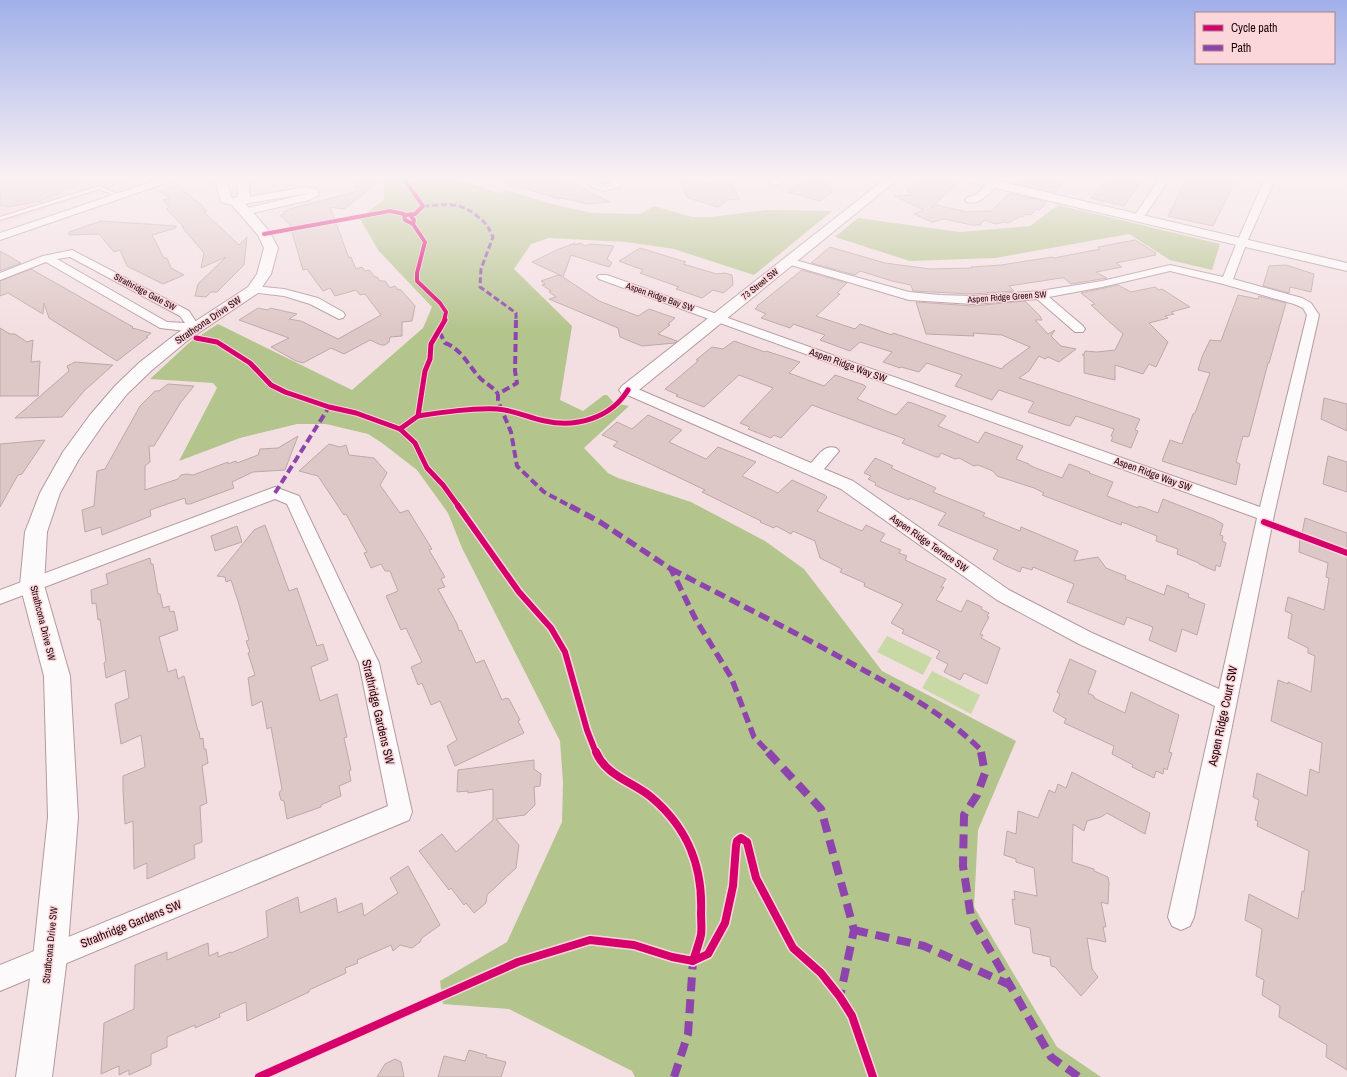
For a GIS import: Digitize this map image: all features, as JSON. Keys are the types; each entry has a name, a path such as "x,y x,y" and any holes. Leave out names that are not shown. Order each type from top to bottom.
{"street":[{"path":"0,237 23,229"},
{"name":"Strathcona Drive SW","path":"34,1077 50,958 63,817 57,676 32,585 36,532 50,493 70,457 97,419 121,390 146,366 194,328 223,311 253,290 264,274 271,248 260,229"},
{"name":"73 Street SW","path":"628,390 828,229"},
{"path":"1187,229 1347,266"},
{"path":"1248,229 1227,281 1292,298 1303,303 1312,312 1266,515"},
{"name":"Strathridge Gate SW","path":"47,258 72,253 185,314 194,328"},
{"path":"0,276 47,258"},
{"name":"Strathridge Gate SW","path":"47,258 164,325 194,328"},
{"name":"Aspen Ridge Green SW","path":"788,261 909,296 940,299 973,300 1040,295 1102,284 1170,268 1227,281"},
{"name":"Aspen Ridge Bay SW","path":"603,277 717,318"},
{"path":"253,290 284,293 314,301 339,315"},
{"path":"1040,295 1079,329"},
{"name":"Aspen Ridge Way SW","path":"717,318 1266,515"},
{"name":"Aspen Ridge Terrace SW","path":"628,390 847,485 1003,595 1067,629 1227,702"},
{"path":"814,470 830,451"},
{"name":"Strathridge Gardens SW","path":"32,585 275,493 293,500 369,663 401,812 50,958"},
{"name":"Aspen Ridge Court SW","path":"1181,917 1266,515"},
{"path":"0,597 32,585"},
{"path":"0,978 50,958"}],"green space":[{"path":"366,229 810,229 754,275 674,249 626,242 549,238 531,244 514,269 572,326 560,400 583,411 604,395 607,395 614,403 629,406 584,448 608,473 618,478 691,502 765,541 804,569 882,671 1016,741 978,830 974,907 1057,1047 1101,1077 635,1077 632,1071 509,1009 443,1004 440,981 507,942 562,822 563,782 560,741 462,548 448,513 417,470 368,434 326,424 297,424 240,438 179,461 217,388 213,383 150,379 190,342 218,324 352,390 423,328 432,307 378,250"},
{"path":"844,229 940,229 960,232 992,229 1159,229 1220,244 1212,270 1170,260 1129,234 995,258 910,261 835,237"},
{"path":"887,636 932,658 923,675 877,652"},
{"path":"932,671 980,695 971,714 922,688"}],"building":[{"path":"77,229 172,229 152,235 164,258 167,258 171,268 184,275 163,284 127,266 120,250 114,252 99,234 69,235 69,232"},
{"path":"184,229 222,229 239,245 247,237 244,265 217,292 211,292 206,297 195,296 198,284 226,257 201,268 204,253"},
{"path":"291,229 338,229 349,258 351,257 356,269 362,267 365,271 369,270 380,281 385,281 390,288 395,286 398,290 400,289 415,306 412,321 402,322 402,336 390,337 389,342 385,345 381,345 370,340 344,354 331,348 303,363 296,361 271,347 289,338 239,320 258,308 268,310 270,308 297,314 289,319 301,321 338,339 381,315 365,294 360,295 356,290 335,296 330,288 323,291 307,269 303,270"},
{"path":"1135,240 1156,253 1154,253 1156,255 1116,263 1122,267 1096,272 1107,278 1071,284 1064,278 1061,278 1009,286 1014,291 973,294 913,291 911,285 860,271 855,275 811,263 830,247 885,263 930,269 972,268 971,267 1001,265 1052,257 1054,258"},
{"path":"575,243 574,245 581,243 585,246 590,244 614,246 607,259 612,263 609,267 571,255 563,277 599,301 638,316 649,309 675,318 668,324 670,325 658,334 677,341 675,343 642,346 620,337 618,328 549,299 556,297 549,292 551,291 542,285 545,284 541,281 558,275 562,276 532,262"},
{"path":"640,248 686,262 683,264 717,274 725,273 732,275 733,285 723,293 713,290 702,298 676,289 679,287 640,273 643,270 619,261"},
{"path":"0,251 21,263 0,271"},
{"path":"1286,265 1314,274 1311,292 1290,287 1289,293 1263,286 1269,266"},
{"path":"31,269 133,327 132,328 151,333 117,361 49,318 44,303 43,314 8,293 0,296 0,281"},
{"path":"802,270 847,283 837,293 840,294 816,316 855,329 860,324 892,335 893,333 1002,369 1030,347 1002,335 973,333 974,336 926,334 916,302 973,306 1025,301 1040,316 1042,320 1035,320 1048,334 1055,330 1051,336 1061,346 1076,349 1059,362 1048,357 1045,359 1039,356 1029,371 1019,378 1140,419 1135,430 1138,431 1131,448 1111,441 1113,437 1111,436 1114,429 1076,416 1070,426 1066,425 1028,412 1034,402 999,390 992,400 955,386 962,375 927,363 919,372 900,368 883,362 892,352 860,342 850,351 820,340 825,335 794,324 790,328 761,318 766,314 755,309 757,306"},
{"path":"1118,285 1131,292 1155,287 1159,290 1162,289 1190,307 1171,312 1174,314 1165,316 1168,318 1149,323 1168,342 1156,367 1149,364 1143,374 1115,365 1115,380 1084,373 1084,355 1082,355 1085,351 1097,352 1115,350 1123,334 1091,305 1095,304 1081,293"},
{"path":"1238,295 1258,299 1259,296 1286,303 1268,363 1249,436 1243,436 1236,462 1240,464 1236,485 1162,461 1170,440 1182,444 1210,373 1198,370 1202,357 1210,340 1221,341"},
{"path":"0,328 10,334 15,334 27,342 33,340 31,362 40,361 38,396 0,396"},
{"path":"734,341 800,362 789,373 824,386 835,375 864,385 866,387 857,399 896,415 908,402 946,416 938,426 978,443 985,432 1023,446 1016,459 1062,478 1069,464 1090,472 1089,473 1113,482 1107,496 1138,508 1139,506 1158,513 1163,499 1214,519 1223,524 1220,535 1223,536 1222,541 1226,543 1220,567 1216,565 1215,571 1177,554 1178,549 1156,541 1157,536 1122,522 1121,525 1042,495 1044,493 1034,488 997,476 993,471 978,465 974,466 959,458 955,459 941,453 939,457 936,457 902,443 905,439 812,405 781,438 774,435 771,438 748,429 750,427 740,423 773,388 739,375 704,407 676,396 678,395 665,389 712,347 723,349"},
{"path":"75,362 113,365 84,391 62,417 15,418 69,371 67,366"},
{"path":"168,384 194,386 181,402 154,446 149,446 150,462 145,466 145,490 178,479 181,475 193,475 228,462 228,464 236,461 237,463 258,455 260,449 278,448 298,436 285,470 253,472 232,482 234,488 190,504 186,504 185,498 150,510 151,516 102,535 101,527 85,532 82,510 94,506 97,471 105,469 140,406 155,391 159,391"},
{"path":"1324,398 1347,404 1347,431 1321,419"},
{"path":"648,415 682,430 669,442 706,459 718,447 756,462 742,476 778,493 792,480 825,495 827,497 817,511 862,531 866,525 885,534 880,541 901,550 899,553 907,556 905,560 946,579 941,587 944,587 936,600 961,612 967,600 982,607 981,609 989,613 987,616 989,617 980,634 983,635 981,638 1000,648 987,684 964,673 960,680 944,672 948,664 936,658 940,651 902,633 904,630 891,623 903,604 864,586 865,583 840,572 842,569 820,558 815,541 793,531 791,534 776,526 774,528 760,522 761,521 702,492 705,490 613,446 618,442 602,435 617,422 632,429"},
{"path":"45,440 22,474 18,475 0,507 0,444"},
{"path":"329,444 340,447 346,445 349,455 374,458 387,473 380,485 400,513 408,510 432,549 429,550 445,577 441,579 445,587 438,589 457,624 459,631 461,630 476,663 484,660 502,700 506,698 509,699 520,720 518,721 524,733 455,766 447,746 457,740 440,701 431,705 422,683 418,685 411,667 422,662 406,628 401,630 386,596 398,591 390,571 385,571 381,564 371,568 364,553 367,552 346,514 344,515 318,476 299,471"},
{"path":"1328,456 1347,462 1347,492 1323,484"},
{"path":"875,458 893,466 891,468 936,488 933,492 985,513 983,516 1020,531 1021,527 1078,551 1074,561 1098,557 1106,568 1126,576 1125,579 1164,595 1167,585 1189,594 1188,597 1205,604 1197,635 1182,629 1176,652 1149,640 1153,627 1127,617 1124,625 1067,602 1074,584 1033,567 1032,570 1022,567 1020,572 1004,565 993,559 998,550 938,525 946,513 910,498 909,500 875,485 876,483 868,479 871,476 864,473"},
{"path":"1305,518 1347,533 1347,1070 1326,1057 1327,1045 1279,1017 1280,1006 1262,995 1264,980 1256,976 1262,929 1245,920 1249,894 1298,919 1302,891 1304,892 1309,851 1257,826 1258,821 1255,820 1259,800 1253,797 1257,773 1307,796 1310,769 1319,773 1322,743 1271,721 1278,680 1288,684 1288,682 1311,692 1315,656 1308,653 1308,648 1288,638 1292,614 1285,611 1288,597 1324,610 1329,578 1326,577 1328,563 1299,552 1300,538 1301,539"},
{"path":"265,525 289,591 297,588 317,646 323,644 328,660 311,667 320,701 337,694 347,737 344,738 351,770 349,771 351,781 339,786 341,796 321,805 321,807 287,819 284,801 281,800 279,793 282,789 271,727 267,729 262,701 252,706 248,678 255,675 248,653 250,652 246,641 249,640 238,601 231,580 226,582 225,577 217,576 254,530"},
{"path":"237,526 242,542 215,551 211,536"},
{"path":"150,558 151,564 153,564 158,594 160,594 163,608 169,606 170,612 174,611 178,630 159,637 168,672 176,669 178,679 184,676 200,739 203,738 208,763 202,766 207,803 200,806 202,842 194,845 195,858 147,879 147,863 134,869 133,821 125,824 123,789 123,776 145,767 141,735 121,744 115,704 129,698 125,670 106,678 104,663 106,661 100,619 98,620 96,603 92,604 91,590 108,584 106,574"},
{"path":"1070,659 1096,671 1088,693 1094,696 1094,698 1125,713 1131,692 1179,715 1169,752 1172,753 1167,770 1164,768 1163,774 1156,771 1154,778 1132,767 1133,765 1112,754 1114,746 1064,723 1066,719 1053,711 1060,694 1057,692"},
{"path":"534,760 534,769 541,774 540,786 534,787 535,805 525,815 496,819 519,845 516,868 487,895 486,903 474,913 466,903 464,905 451,888 449,890 419,851 442,834 456,852 493,820 493,789 468,793 468,791 457,792 458,770"},
{"path":"1072,772 1150,813 1145,834 1107,813 1101,817 1087,821 1084,831 1073,824 1072,862 1094,869 1094,871 1108,877 1109,883 1108,904 1101,902 1106,927 1103,927 1106,942 1087,938 1092,969 1098,977 1081,996 1055,967 1051,966 1050,957 1033,953 1030,928 1015,924 1012,899 1015,900 1014,891 1037,896 1034,868 1016,862 1016,859 1004,855 1007,831 1016,834 1018,811 1038,818 1049,790 1055,793 1058,784 1066,788"},
{"path":"408,866 440,925 422,938 420,942 412,948 400,945 393,951 391,945 357,960 358,963 345,968 346,973 247,1021 246,1002 219,1014 220,1017 195,1028 195,1025 167,1037 167,1047 151,1054 151,1065 129,1075 129,1070 119,1075 119,1066 101,1074 104,1023 134,1009 135,965 167,952 167,960 208,943 209,956 218,952 218,957 231,953 268,937 266,911 298,897 300,913 336,898 338,913 362,903 364,916 398,893 390,878"},
{"path":"469,1050 487,1055 486,1057 506,1062 501,1077 438,1077 444,1056 465,1061"},
{"path":"395,1059 401,1062 404,1077 377,1077 385,1064"}],"marked path":[{"path":"490,229 493,237 481,269 480,287 516,313 515,371 517,383 504,389 498,394 498,401 511,432 517,466 544,492 600,522 671,569 696,620 731,677 754,737 821,809 854,930 840,997"},
{"path":"438,333 441,335 445,343 453,346 482,380 492,386 498,394"},
{"path":"275,493 329,407"},
{"path":"671,569 824,648 900,690 965,734 981,750 985,773 977,795 964,815 963,866 971,917 1051,1057 1079,1077"},
{"path":"854,930 924,946 1010,985"},
{"path":"674,1077 688,1034 693,961"}],"cycle path":[{"path":"264,234 290,229"},
{"path":"400,429 418,416 425,371 430,359 431,344 446,317 446,312 440,303 417,281 417,273 425,242 417,229"},
{"path":"196,338 217,342 250,363 271,385 285,392 329,407 356,413 400,429 415,443 427,468 443,485 519,592 551,628 565,652 587,730 600,762 618,777 651,797 678,824 696,861 702,891 701,934 693,961 672,957 634,945 590,940 518,962 259,1077"},
{"path":"418,416 458,411 497,409 515,412 545,421 564,423 583,421 602,415 610,410 620,402 628,390"},
{"path":"1264,522 1347,553"},
{"path":"693,961 708,954 725,923 733,886 736,846 737,841 741,838 747,842 756,878 793,948 821,973 840,997 852,1016 873,1077"}]}
